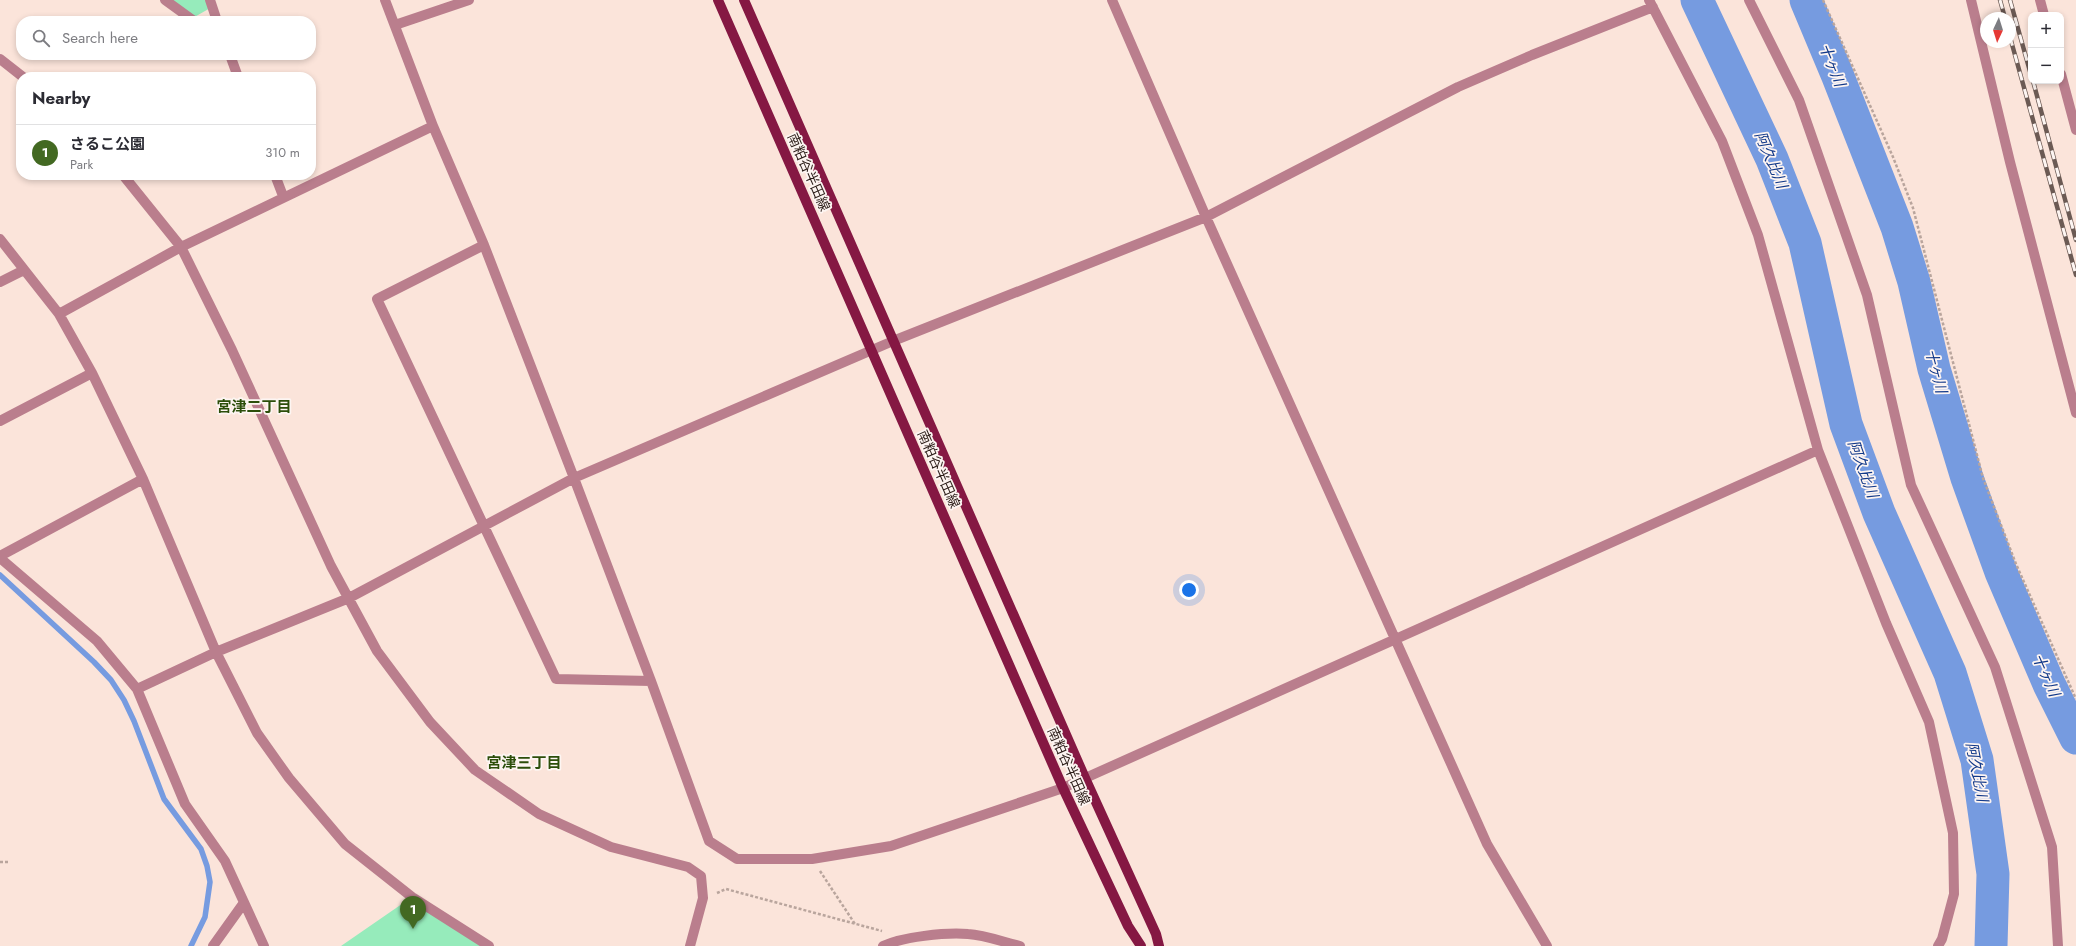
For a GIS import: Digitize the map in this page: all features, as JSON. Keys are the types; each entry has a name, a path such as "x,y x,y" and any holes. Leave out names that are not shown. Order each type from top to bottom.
{"main road":[{"name":"南粕谷半田線","path":"718,0 1063,788 1128,926 1141,946"},
{"name":"南粕谷半田線","path":"744,0 1085,778 1156,934 1159,946"}],"street":[{"path":"165,0 187,16"},
{"path":"210,0 215,16"},
{"path":"385,0 433,126 484,245 574,478 651,681 709,841 737,859 812,859 891,846 1063,788 1394,638 1818,450"},
{"path":"395,25 469,0"},
{"path":"1112,0 1206,217 1487,844 1546,946"},
{"path":"1749,0 1799,100 1867,295 1911,485 1995,667 2052,846 2058,946"},
{"path":"1971,0 2010,162 2076,413"},
{"path":"2040,0 2043,12"},
{"path":"138,689 216,652 349,598 574,478 893,341 1206,217 1458,87 1651,3 1722,141 1758,234 1818,450 1886,623 1929,722 1953,840 1954,894 1942,939 1938,946"},
{"path":"0,59 17,72"},
{"path":"232,60 236,72"},
{"path":"2064,84 2076,130"},
{"path":"59,314 181,247 283,196 433,126"},
{"path":"127,180 181,247 232,350 331,566 377,651 430,722 474,770 539,814 603,844 688,867 701,876 703,898 690,946"},
{"path":"277,180 283,196"},
{"path":"0,239 59,314 92,373 144,479 216,652 257,732 289,778 345,844 412,897 485,945"},
{"path":"484,245 377,299 556,679 651,681"},
{"path":"0,282 24,270"},
{"path":"0,421 92,373"},
{"path":"144,479 0,557 97,641 138,689 185,804 225,861 264,946"},
{"path":"213,946 244,904"},
{"path":"886,944 925,936 968,934 1020,946"}],"path":[{"path":"1823,0 1893,157 1913,208 1983,478 2016,564 2076,699"},
{"path":"812,859 856,924"},
{"path":"0,862 10,862"},
{"path":"703,898 726,890 882,931 886,944"}],"green space":[{"path":"165,0 209,0 212,7 196,16 187,16"},
{"path":"412,897 482,946 341,946"}],"waterway":[{"name":"阿久比川","path":"1697,0 1772,159 1805,243 1846,424 1879,513 1950,673 1977,760 1993,874 1991,946"},
{"name":"十ヶ川","path":"1806,0 1837,74 1897,227 1914,282 1934,369 1967,478 2001,572 2049,684 2076,738"},
{"path":"0,575 94,662 111,680 124,700 134,721 164,799 201,849 207,866 210,882 205,917 191,946"}],"railway":[{"path":"2000,0 2003,12"},
{"path":"2010,0 2028,64"},
{"path":"2013,48 2076,275"},
{"path":"2034,84 2076,240"}],"place":[{"name":"さるこ公園","path":"413,929"}],"district":[{"name":"宮津二丁目","path":"254,407"},
{"name":"宮津三丁目","path":"524,763"}]}
